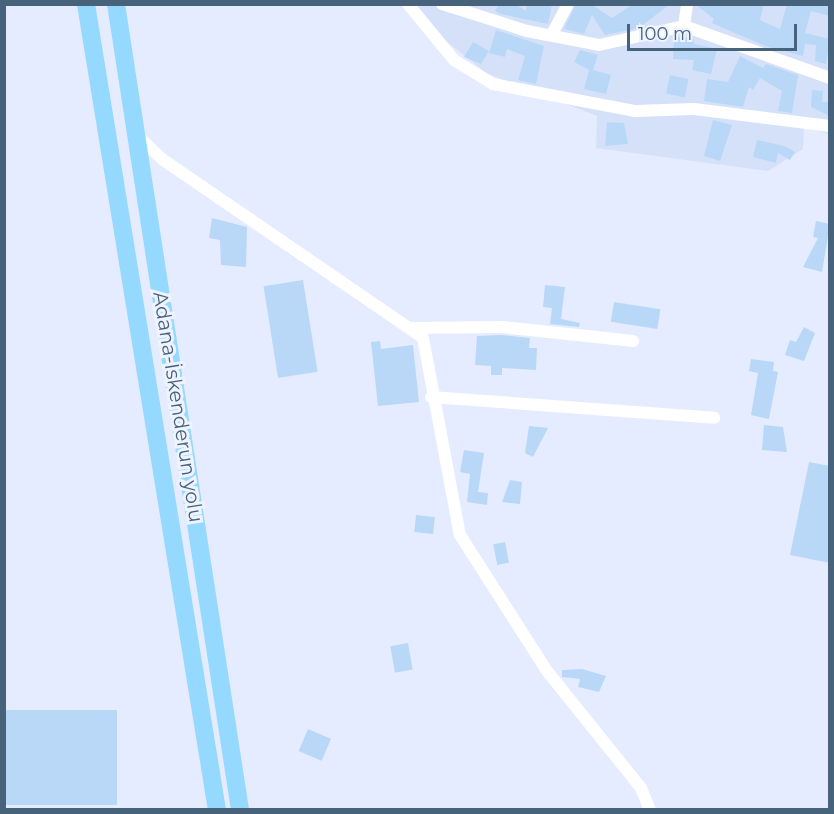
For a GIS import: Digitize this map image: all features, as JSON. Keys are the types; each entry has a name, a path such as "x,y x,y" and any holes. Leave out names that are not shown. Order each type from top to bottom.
{"highway":[{"path":"86,4 217,810"},
{"name":"Adana-İskenderun yolu","path":"116,4 240,810"}],"street":[{"path":"408,4 454,60 493,84 635,111 693,109 830,126"},
{"path":"442,4 468,8 552,34 599,45 684,26 830,78"},
{"path":"552,34 568,4"},
{"path":"684,26 687,4"},
{"path":"136,134 162,159 423,338 431,397 460,535 547,671 641,788 650,810"},
{"path":"411,328 502,327 633,341"},
{"path":"431,397 714,418"}],"shaded area":[{"path":"401,5 829,5 829,134 804,127 803,149 768,171 596,148 597,116 486,73"}],"building":[{"path":"499,4 515,4 526,11 527,4 552,4 548,24 501,14 495,11"},
{"path":"576,4 591,4 612,18 633,4 670,4 639,28 605,35 592,15 584,34 564,29"},
{"path":"695,4 764,4 760,20 780,29 787,4 830,4 830,16 811,11 805,33 830,39 826,64 815,61 816,45 805,44 803,56 765,46 712,23 714,19"},
{"path":"496,30 544,46 536,84 518,80 525,56 507,49 505,57 489,53"},
{"path":"674,37 693,38 694,44 717,49 711,74 692,70 694,60 673,59"},
{"path":"473,42 489,51 481,64 464,57"},
{"path":"580,50 598,55 593,70 611,75 606,94 584,89 589,70 574,62"},
{"path":"740,56 763,68 766,64 798,75 792,113 778,111 782,91 760,78 753,90 749,87 743,107 704,101 707,79 728,82"},
{"path":"670,75 689,79 685,98 666,94"},
{"path":"812,90 823,91 822,102 830,102 830,116 811,107"},
{"path":"713,120 732,125 720,161 704,156"},
{"path":"607,122 624,123 628,144 605,146"},
{"path":"757,140 784,146 795,152 790,160 778,153 776,163 753,157"},
{"path":"212,218 247,227 246,267 221,265 220,240 209,238"},
{"path":"816,221 830,224 822,272 803,267 818,238 813,237"},
{"path":"303,280 318,372 278,378 263,286"},
{"path":"545,285 565,287 561,319 580,323 579,327 550,324 552,308 543,307"},
{"path":"614,302 660,309 657,329 611,322"},
{"path":"804,327 815,333 804,361 785,355 790,340 796,342"},
{"path":"502,335 530,338 529,348 537,348 536,370 502,368 502,375 491,375 491,366 475,365 477,336"},
{"path":"380,341 381,349 413,345 419,402 378,406 371,342"},
{"path":"751,359 774,362 773,371 778,372 769,419 751,415 758,373 749,371"},
{"path":"764,425 783,427 787,452 762,450"},
{"path":"529,426 548,428 533,457 525,453"},
{"path":"464,450 484,453 478,492 488,493 487,505 467,502 470,474 460,472"},
{"path":"809,462 830,466 830,563 790,555"},
{"path":"510,480 522,482 520,504 502,502"},
{"path":"416,515 435,517 433,534 414,532"},
{"path":"505,542 509,563 497,565 493,544"},
{"path":"408,643 413,670 395,673 390,646"},
{"path":"582,669 606,676 599,692 578,687 580,679 562,677 562,670"},
{"path":"4,710 117,710 117,805 4,805"},
{"path":"308,729 331,739 322,761 299,751"}]}
